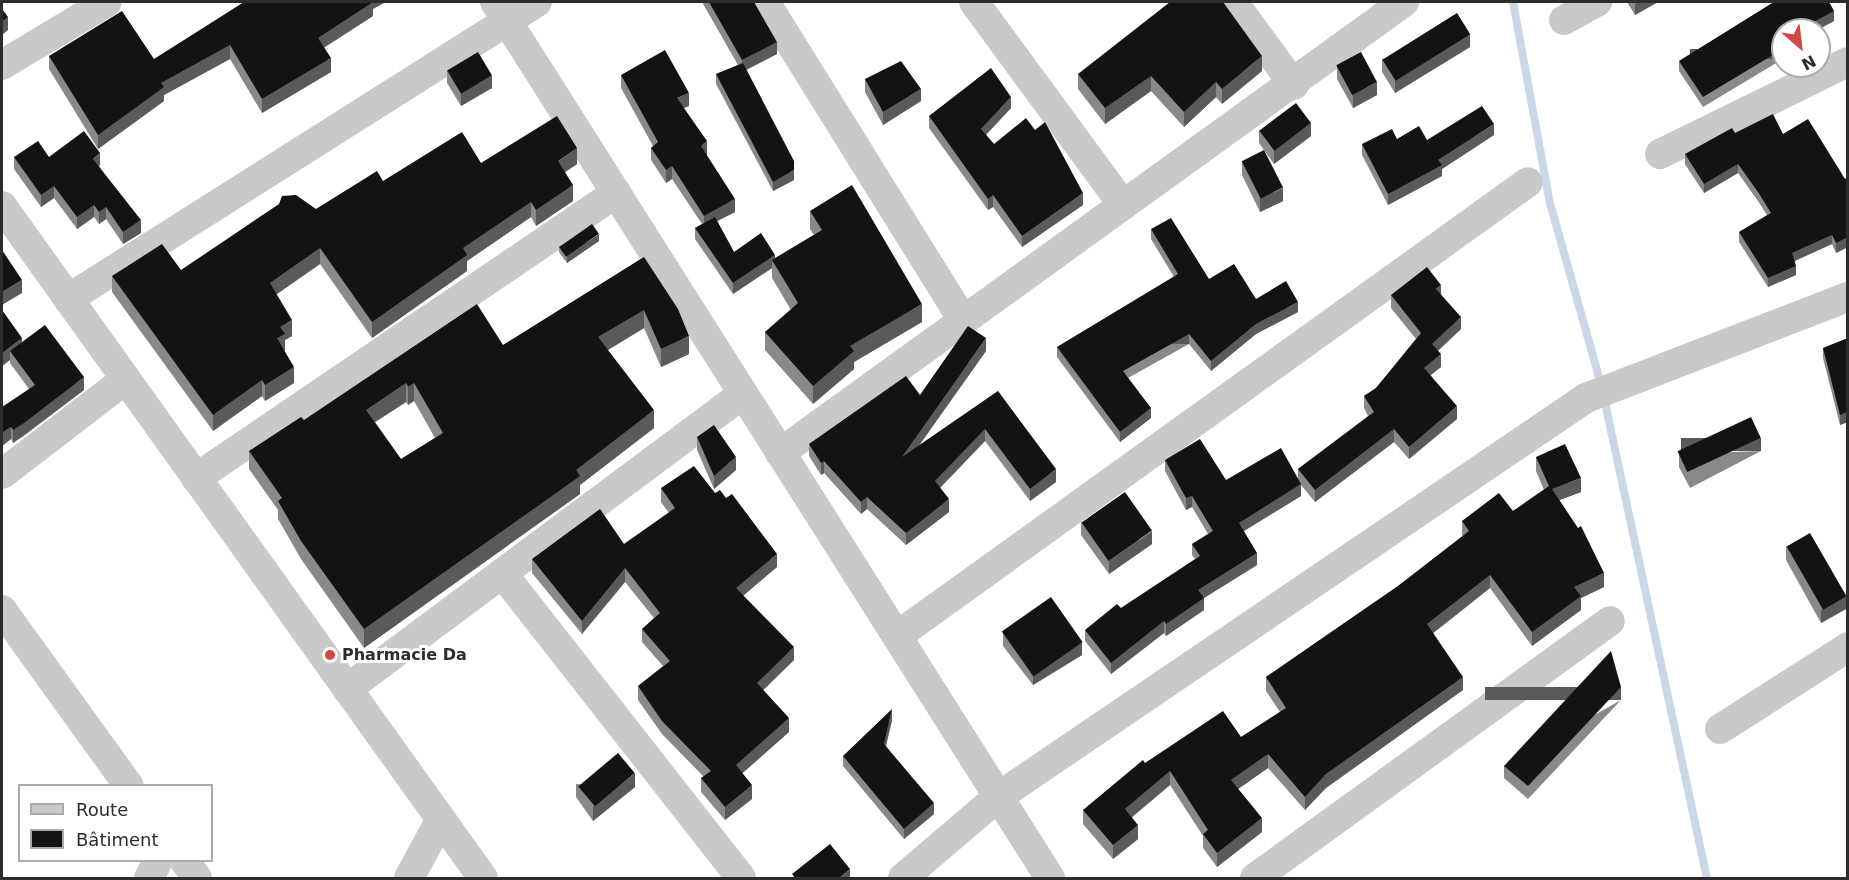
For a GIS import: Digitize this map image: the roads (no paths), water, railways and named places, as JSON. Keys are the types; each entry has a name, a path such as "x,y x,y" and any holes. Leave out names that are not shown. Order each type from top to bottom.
{"street":[{"path":"2,65 106,2"},
{"path":"68,298 501,10 537,2"},
{"path":"765,2 963,320"},
{"path":"974,2 1123,205"},
{"path":"1233,2 1294,85"},
{"path":"780,453 1123,205 1294,85 1404,2"},
{"path":"1564,20 1597,2"},
{"path":"501,10 1050,879"},
{"path":"1660,154 1848,62"},
{"path":"897,636 1528,182"},
{"path":"196,478 616,193"},
{"path":"2,206 483,879"},
{"path":"903,879 999,797 1586,398 1848,297"},
{"path":"2,474 126,379"},
{"path":"347,689 743,394"},
{"path":"502,573 741,879"},
{"path":"2,610 128,784"},
{"path":"1273,874 1610,621"},
{"path":"1720,729 1848,647"},
{"path":"410,879 441,819"},
{"path":"149,879 158,862"},
{"path":"185,862 197,879"}],"waterway":[{"path":"1513,2 1550,203 1601,385"},
{"path":"1604,398 1707,878"}],"place":[{"name":"Pharmacie Da","path":"330,655"}]}
